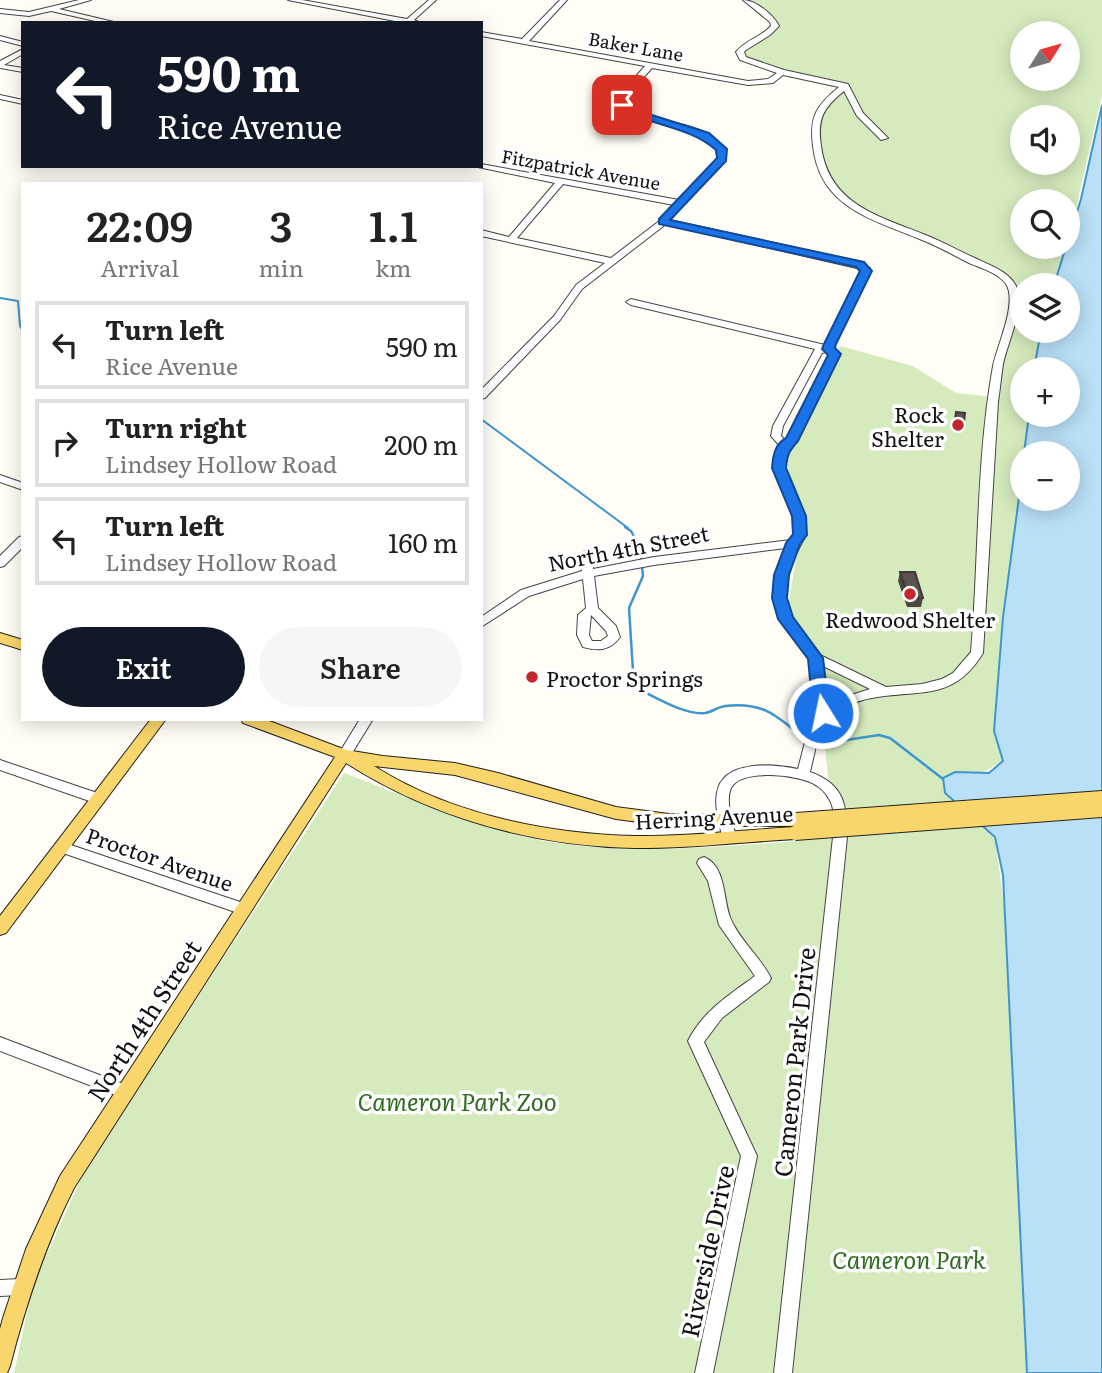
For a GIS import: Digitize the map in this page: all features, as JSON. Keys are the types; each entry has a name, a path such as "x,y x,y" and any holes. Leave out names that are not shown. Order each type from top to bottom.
{"main road":[{"path":"0,638 21,644"},
{"path":"0,928 157,721"},
{"name":"Herring Avenue","path":"253,721 344,755 454,769 616,813 669,820 726,820 796,827 1102,810"},
{"name":"Herring Avenue","path":"344,755 374,776 424,798 526,829 635,842 729,837 796,827 1102,798"},
{"name":"North 4th Street","path":"0,1366 20,1287 46,1221 62,1192 344,755"}],"street":[{"path":"0,11 25,15 88,0"},
{"path":"291,0 409,21 433,0"},
{"path":"524,42 564,0"},
{"path":"746,0 773,21 775,26 770,32 743,48 740,54 746,60 782,72 845,86 860,114 884,138"},
{"path":"50,9 106,21"},
{"name":"Baker Lane","path":"483,34 748,83 770,80 782,72"},
{"path":"0,38 21,43"},
{"path":"0,65 21,52"},
{"path":"0,65 21,70"},
{"path":"483,394 557,318 579,287 663,221 722,159 719,145 706,135 635,113 622,105 620,99 650,65"},
{"path":"816,718 835,705 855,697 884,691 925,689 948,682 966,669 977,653 990,430 998,365 1016,294 1010,283 999,274 933,242 865,215 840,197 825,179 816,157 816,114 822,104 845,86"},
{"path":"0,97 21,102"},
{"name":"Fitzpatrick Avenue","path":"483,167 679,203"},
{"path":"512,239 560,182"},
{"path":"663,221 860,265 867,271 828,349"},
{"path":"483,233 610,261"},
{"path":"631,302 828,349 834,354 792,441 784,445"},
{"path":"784,445 776,436 778,426 818,351 828,349"},
{"path":"784,445 779,468 799,516 800,535 793,543 785,566 780,598 786,619 816,658 884,691"},
{"path":"0,478 21,487"},
{"path":"0,563 21,542"},
{"name":"North 4th Street","path":"483,622 525,593 587,574 654,561 793,543"},
{"path":"765,546 785,566"},
{"path":"586,554 592,609"},
{"path":"729,837 723,791 728,781 738,774 768,770 803,775 820,700 816,658"},
{"name":"North 4th Street","path":"344,755 366,721"},
{"name":"Proctor Avenue","path":"0,765 98,799"},
{"name":"Cameron Park Drive","path":"783,1373 840,837 838,802 820,781 803,775"},
{"name":"Proctor Avenue","path":"62,847 244,909"},
{"name":"Riverside Drive","path":"704,863 715,879 723,921 764,978 718,1011 704,1025 696,1041 749,1156 704,1373"},
{"path":"0,1044 126,1092"},
{"path":"0,1288 20,1287"}],"green space":[{"name":"Cameron Park","path":"747,0 1102,0 1102,95 1080,191 1010,189 1010,259 1063,259 1058,273 1010,273 1010,285 971,260 850,204 822,174 815,135 819,108 844,87 782,72 743,58 743,48 775,26"},
{"name":"Cameron Park","path":"1010,304 1010,343 1039,343 1037,357 1010,357 1010,427 1028,427 1026,441 1010,441 1010,511 1018,511 998,680 1003,761 945,793 995,837 1005,913 1028,1373 789,1373 837,862 818,681 786,619 800,535 784,445 840,346 913,366 956,393 994,397"},
{"name":"Cameron Park Zoo","path":"344,773 464,819 545,841 627,849 668,849 834,838 774,1373 14,1373 33,1285 84,1172"}],"water":[{"path":"1102,105 1102,1373 1027,1373 1003,875 995,837 945,793 943,778 955,772 989,773 1003,761 994,731 1003,617 1017,511 1080,511 1080,441 1026,441 1027,427 1080,427 1080,357 1036,357 1039,343 1080,343 1080,273 1058,273 1062,259 1080,259 1081,199"}],"building":[{"path":"956,412 965,413 964,422 955,420"},
{"path":"900,572 915,572 923,598 909,599"}],"waterway":[{"path":"0,298 18,301 21,328"},
{"path":"483,420 628,528"},
{"path":"625,527 631,531 640,547 643,576 629,608 634,687 678,708 696,713 739,705 760,708 770,712 806,740"},
{"path":"814,745 879,735 890,738 943,779"}],"place":[{"name":"Rock Shelter","path":"958,425"},
{"name":"Redwood Shelter","path":"910,594"},
{"name":"Proctor Springs","path":"532,677"}],"route":[{"path":"622,105 635,113 706,135 722,149 722,159 663,221 860,265 867,271 828,349 834,354 792,441 784,445 779,461 779,468 799,516 800,535 793,543 782,575 780,598 786,619 816,658 820,700 816,718 823,713"}]}
